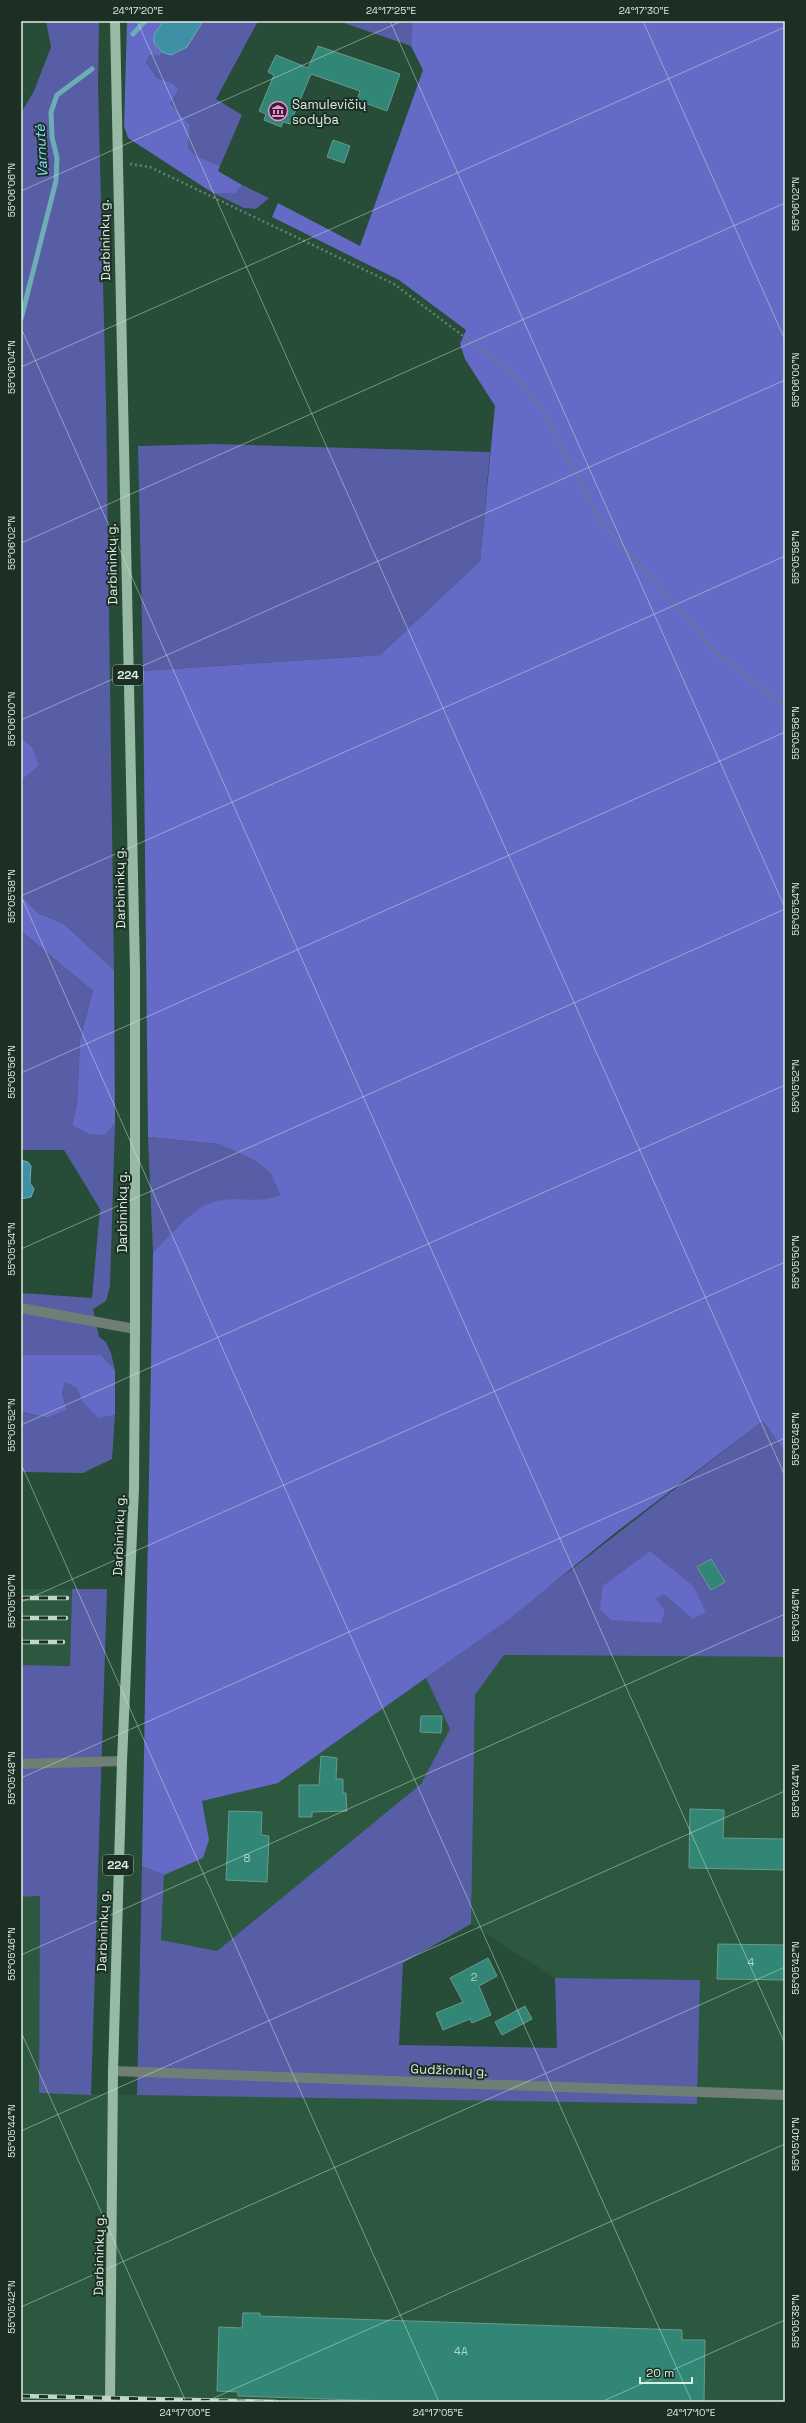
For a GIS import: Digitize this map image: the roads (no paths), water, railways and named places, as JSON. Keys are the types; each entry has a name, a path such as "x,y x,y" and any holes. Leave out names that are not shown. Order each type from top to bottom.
{"main road":[{"name":"Darbininkų g.","path":"110,2402 113,2071 122,1761 134,1488 135,1329 135,970 116,162 115,21"}],"street":[{"path":"21,1308 135,1329"},
{"path":"21,1764 122,1761"},
{"name":"Gudžionių g.","path":"113,2071 785,2095"}],"waterway":[{"path":"133,34 145,21"},
{"name":"Varnutė","path":"21,319 56,181 57,158 52,137 51,112 57,95 92,69"}],"railway":[{"path":"21,1598 67,1598"},
{"path":"21,1618 66,1618"},
{"path":"21,1642 63,1642"},
{"path":"21,2396 276,2402"}],"place":[{"name":"Samulevičių sodyba","path":"278,111"}]}
